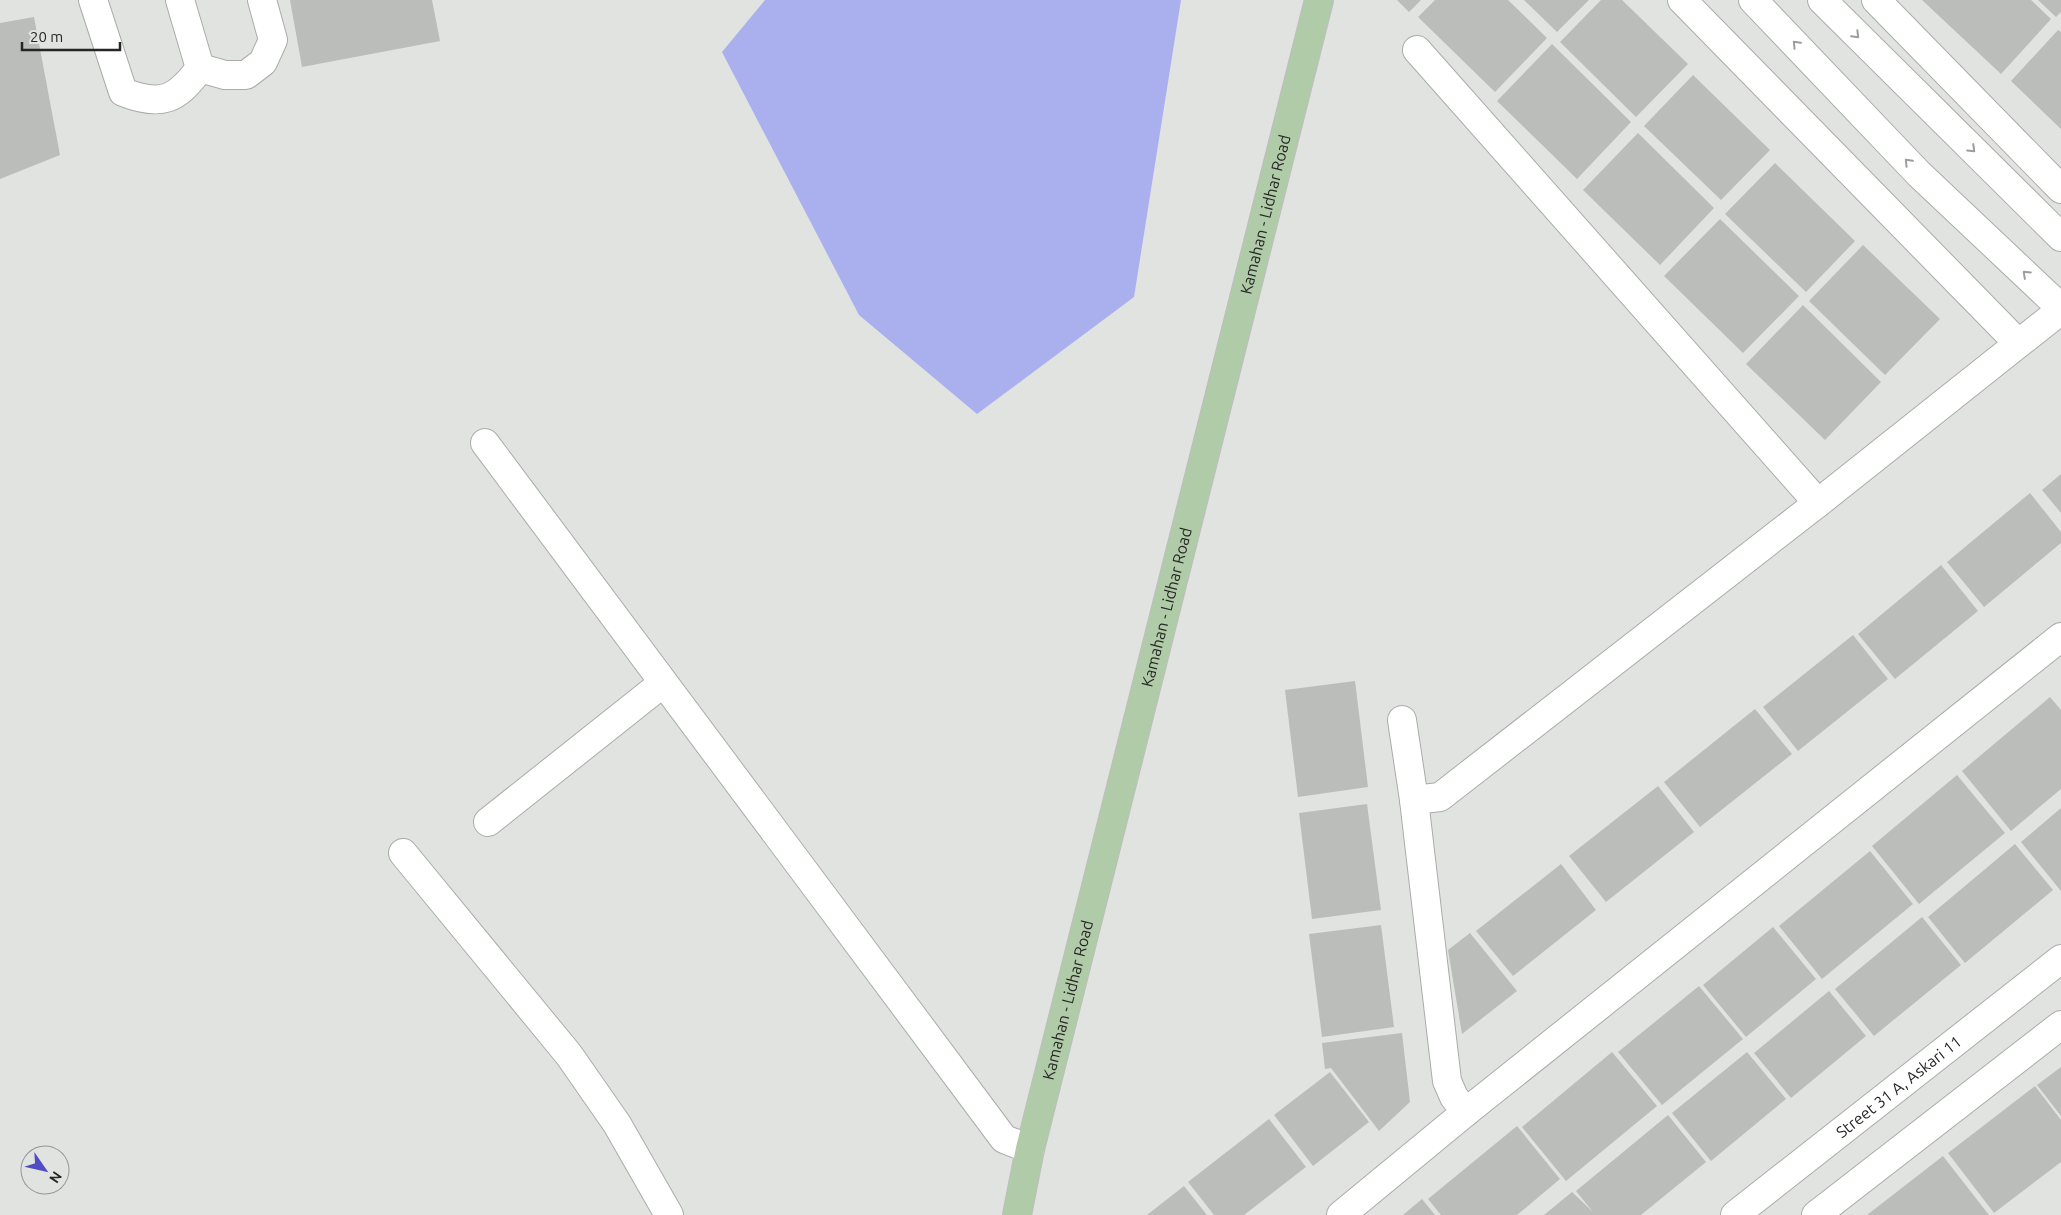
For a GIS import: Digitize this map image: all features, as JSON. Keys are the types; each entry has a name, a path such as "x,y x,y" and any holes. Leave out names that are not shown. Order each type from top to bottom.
{"main road":[{"name":"Kamahan - Lidhar Road","path":"1017,1215 1030,1149 1319,0"}],"street":[{"path":"93,0 123,92 143,100 164,100 188,86 200,68"},
{"path":"180,0 200,68"},
{"path":"200,68 225,75 246,75 263,62 273,40 262,0"},
{"path":"1682,0 2018,343"},
{"path":"1414,800 1440,797 1818,503 2061,309 1920,174 1754,0"},
{"path":"1822,0 2061,237"},
{"path":"1876,0 2061,189"},
{"path":"1416,50 1818,503"},
{"path":"485,443 1004,1139 1030,1149"},
{"path":"1341,1215 1466,1112 2056,648"},
{"path":"488,822 663,683"},
{"path":"1402,720 1414,800 1447,1081 1454,1098 1466,1112"},
{"path":"403,853 569,1055 617,1124 669,1215"},
{"name":"Street 31 A, Askari 11","path":"1735,1215 2061,959"},
{"path":"1816,1215 2061,1025"}],"shaded area":[{"path":"765,0 1181,0 1134,297 977,414 859,315 722,52"}],"building":[{"path":"290,0 432,0 440,41 302,67"},
{"path":"1397,0 1421,0 1409,12"},
{"path":"1435,0 1508,0 1547,38 1495,92 1418,17"},
{"path":"1524,0 1589,0 1557,32"},
{"path":"1601,0 1622,0 1688,64 1636,117 1560,42"},
{"path":"1922,0 2031,0 2051,19 2001,74"},
{"path":"2038,0 2061,0 2061,12 2056,17"},
{"path":"34,17 60,155 0,179 0,23"},
{"path":"2058,30 2061,32 2061,129 2011,81"},
{"path":"1552,44 1631,122 1577,179 1497,101"},
{"path":"1693,75 1770,150 1721,200 1644,126"},
{"path":"1638,133 1714,208 1660,265 1583,190"},
{"path":"1775,163 1855,241 1806,292 1725,214"},
{"path":"1720,219 1799,296 1743,353 1664,276"},
{"path":"1863,245 1940,319 1885,375 1809,301"},
{"path":"1803,305 1881,382 1825,440 1746,364"},
{"path":"2061,474 2061,513 2042,490"},
{"path":"2030,493 2061,532 2061,543 1984,607 1947,562"},
{"path":"1941,565 1978,611 1895,679 1858,634"},
{"path":"1853,635 1888,679 1798,751 1763,707"},
{"path":"1355,681 1368,787 1298,797 1285,690"},
{"path":"2050,697 2061,710 2061,789 2011,831 1962,771"},
{"path":"1755,709 1792,754 1700,827 1664,782"},
{"path":"1957,775 2005,833 1919,904 1872,846"},
{"path":"1658,786 1694,832 1606,902 1569,856"},
{"path":"1367,804 1381,910 1312,919 1299,813"},
{"path":"2061,808 2061,891 2021,842"},
{"path":"2015,844 2053,890 1965,963 1928,917"},
{"path":"1870,851 1913,904 1822,979 1779,926"},
{"path":"1561,864 1596,910 1513,976 1476,931"},
{"path":"1922,917 1961,965 1874,1036 1835,989"},
{"path":"1381,925 1394,1027 1322,1037 1309,934"},
{"path":"1773,927 1816,979 1746,1037 1703,985"},
{"path":"1470,933 1517,991 1462,1034 1448,950"},
{"path":"1699,986 1743,1039 1662,1105 1618,1052"},
{"path":"1829,991 1866,1036 1791,1098 1754,1053"},
{"path":"1402,1033 1410,1102 1379,1131 1331,1068 1325,1069 1322,1043"},
{"path":"1612,1052 1657,1106 1566,1181 1522,1127"},
{"path":"1747,1052 1786,1099 1711,1161 1672,1113"},
{"path":"2061,1067 2061,1116 2037,1085"},
{"path":"1330,1072 1369,1122 1313,1166 1274,1115"},
{"path":"2035,1086 2061,1120 2061,1162 1994,1213 1948,1153"},
{"path":"1668,1115 1706,1162 1641,1215 1544,1215 1572,1192 1593,1212 1576,1191"},
{"path":"1269,1119 1306,1167 1244,1215 1214,1215 1188,1182"},
{"path":"1517,1126 1560,1179 1517,1215 1441,1215 1428,1199"},
{"path":"1943,1156 1989,1215 1867,1215"},
{"path":"1184,1186 1207,1215 1147,1215"},
{"path":"1422,1199 1435,1215 1403,1215"}]}
